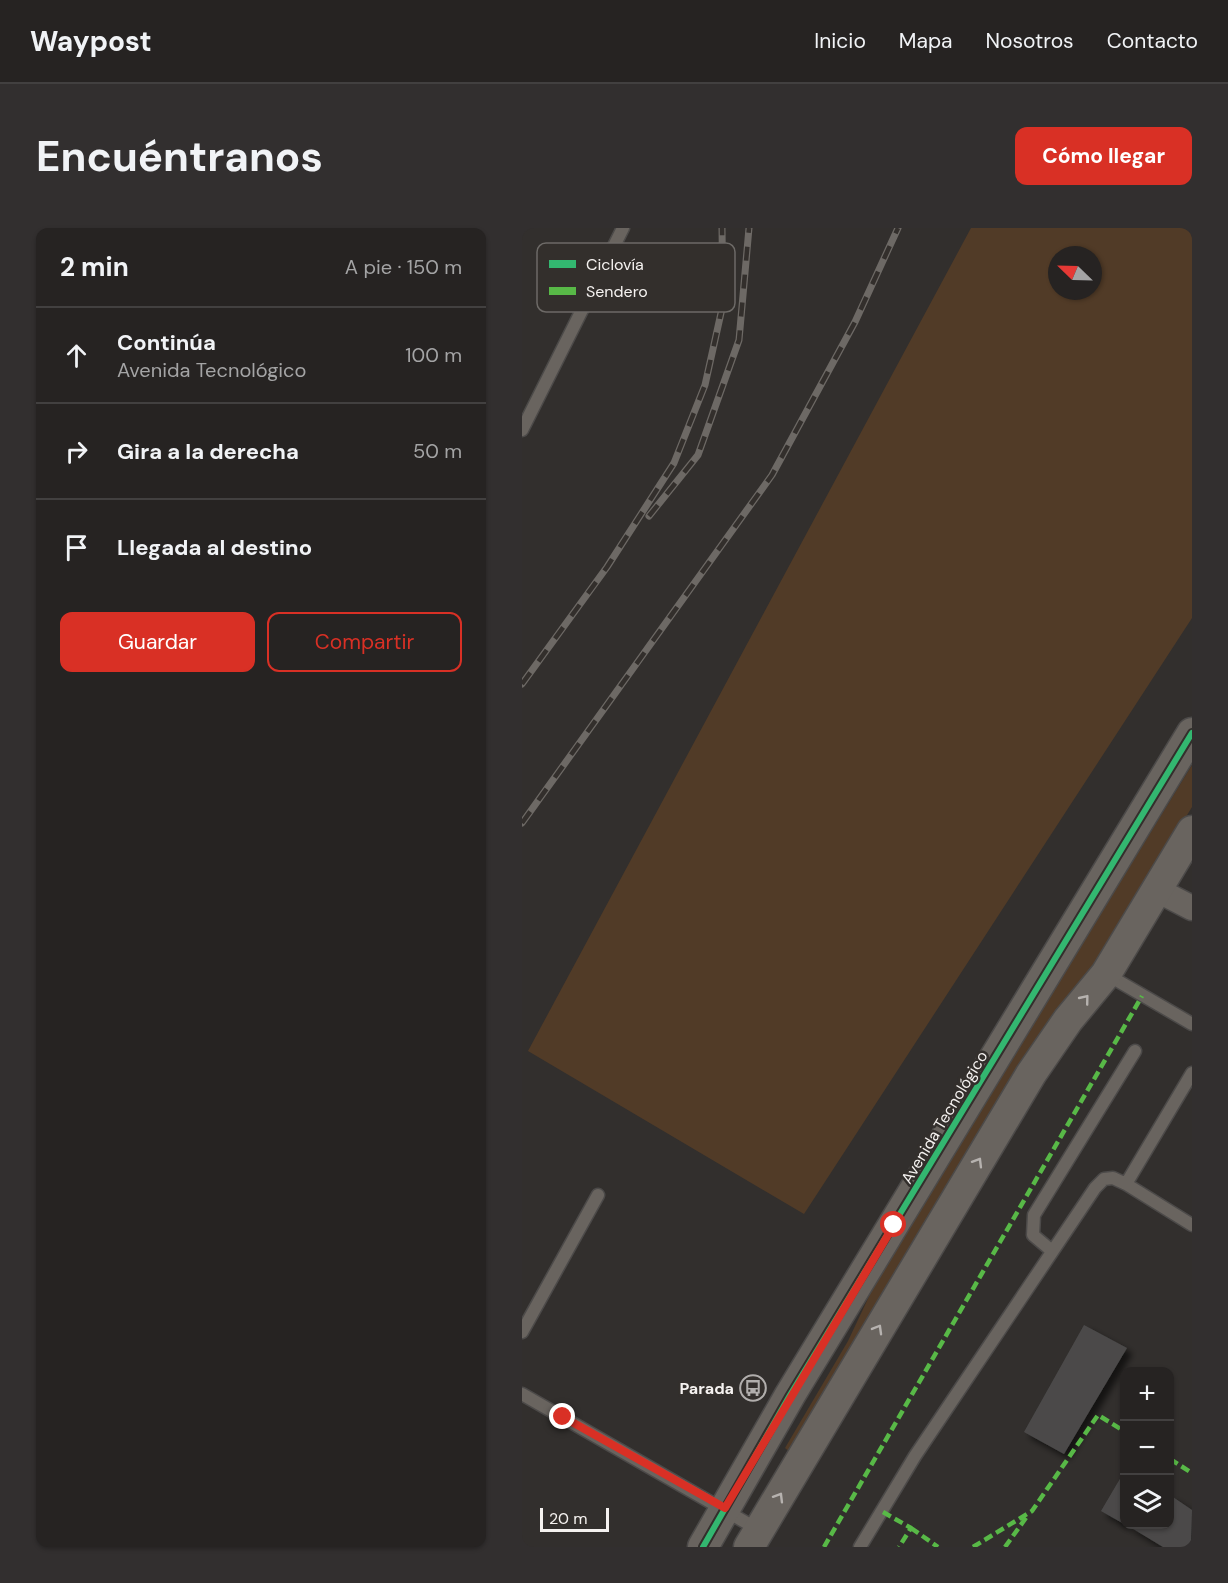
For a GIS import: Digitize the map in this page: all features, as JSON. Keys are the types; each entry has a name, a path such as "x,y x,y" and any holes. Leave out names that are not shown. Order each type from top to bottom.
{"street":[{"name":"Avenida Tecnológico","path":"703,1547 796,1385 1192,733"},
{"path":"754,1538 1031,1074 1068,1020 1106,974 1192,831"},
{"path":"1157,890 1192,908"}],"lane":[{"path":"616,243 623,228"},
{"path":"522,430 581,312"},
{"path":"1106,974 1192,1024"},
{"path":"1052,1251 1034,1235 1034,1215 1135,1051"},
{"path":"1126,1184 1192,1073"},
{"path":"860,1547 915,1456 1052,1251 1104,1179 1113,1178 1126,1184 1192,1226"},
{"path":"522,1332 598,1195"},
{"path":"522,1394 725,1508 754,1538"}],"shaded area":[{"path":"971,228 1192,228 1192,618 804,1214 528,1051"},
{"path":"1192,765 1192,807 1098,960 1002,1093 904,1256 792,1454 785,1448 848,1341 881,1271"}],"building":[{"path":"1084,1325 1127,1348 1064,1454 1024,1432"},
{"path":"1120,1479 1120,1522 1101,1511"},
{"path":"1174,1498 1192,1510 1191,1547 1163,1547 1133,1529 1174,1529"}],"railway":[{"path":"722,228 722,243"},
{"path":"649,516 698,455 739,340 749,228"},
{"path":"522,823 772,475 855,322 898,228"},
{"path":"522,684 607,567 674,463 705,385 721,312"}],"marked path":[{"path":"824,1547 1142,996"},
{"path":"973,1547 1032,1511 1098,1415 1120,1429"},
{"path":"1174,1462 1192,1473"},
{"path":"883,1512 911,1528 899,1547"},
{"path":"1005,1547 1028,1515"},
{"path":"911,1528 938,1547"}],"cycle path":[{"path":"703,1547 790,1395 1192,733"}],"place":[{"name":"Parada","path":"753,1388"}],"route":[{"path":"563,1417 725,1508 790,1395 894,1225"}]}
